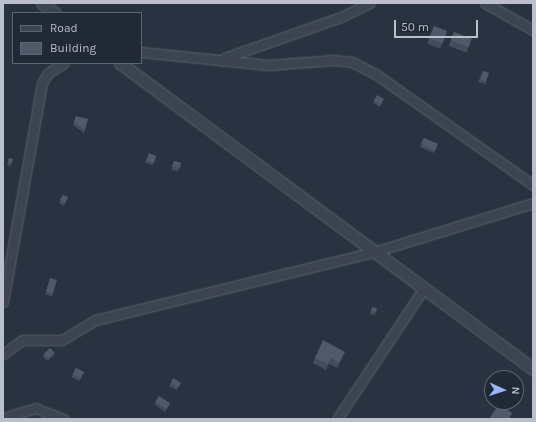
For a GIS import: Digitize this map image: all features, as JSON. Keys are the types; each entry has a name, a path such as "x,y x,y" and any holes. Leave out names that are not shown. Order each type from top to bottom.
{"street":[{"path":"42,3 54,12"},
{"path":"221,59 341,17 370,3"},
{"path":"485,3 533,30"},
{"path":"142,52 268,64 334,60 352,62 388,83 533,185"},
{"path":"3,302 42,83 48,73 62,64"},
{"path":"121,64 533,369"},
{"path":"3,354 22,340 62,340 95,320 374,252 533,203"},
{"path":"338,419 424,288"},
{"path":"3,418 35,408 64,419"}],"building":[{"path":"434,26 447,31 442,43 429,38"},
{"path":"454,32 472,39 469,47 451,40"},
{"path":"483,71 489,73 486,81 480,80"},
{"path":"377,95 384,99 381,104 374,100"},
{"path":"76,116 88,119 85,130 74,122"},
{"path":"424,138 438,144 435,151 421,144"},
{"path":"149,153 156,156 154,163 147,160"},
{"path":"9,158 13,159 12,163 8,162"},
{"path":"174,161 181,163 180,168 172,166"},
{"path":"63,195 68,197 65,203 60,200"},
{"path":"50,278 57,280 53,293 46,291"},
{"path":"372,307 377,308 376,312 371,311"},
{"path":"323,340 345,352 339,363 331,358 328,364 315,358"},
{"path":"50,348 55,353 49,358 44,354"},
{"path":"76,368 84,372 81,378 73,374"},
{"path":"173,378 181,383 178,387 171,383"},
{"path":"159,396 170,403 166,409 155,402"},
{"path":"495,410 508,410 512,413 509,419 489,419"}]}
